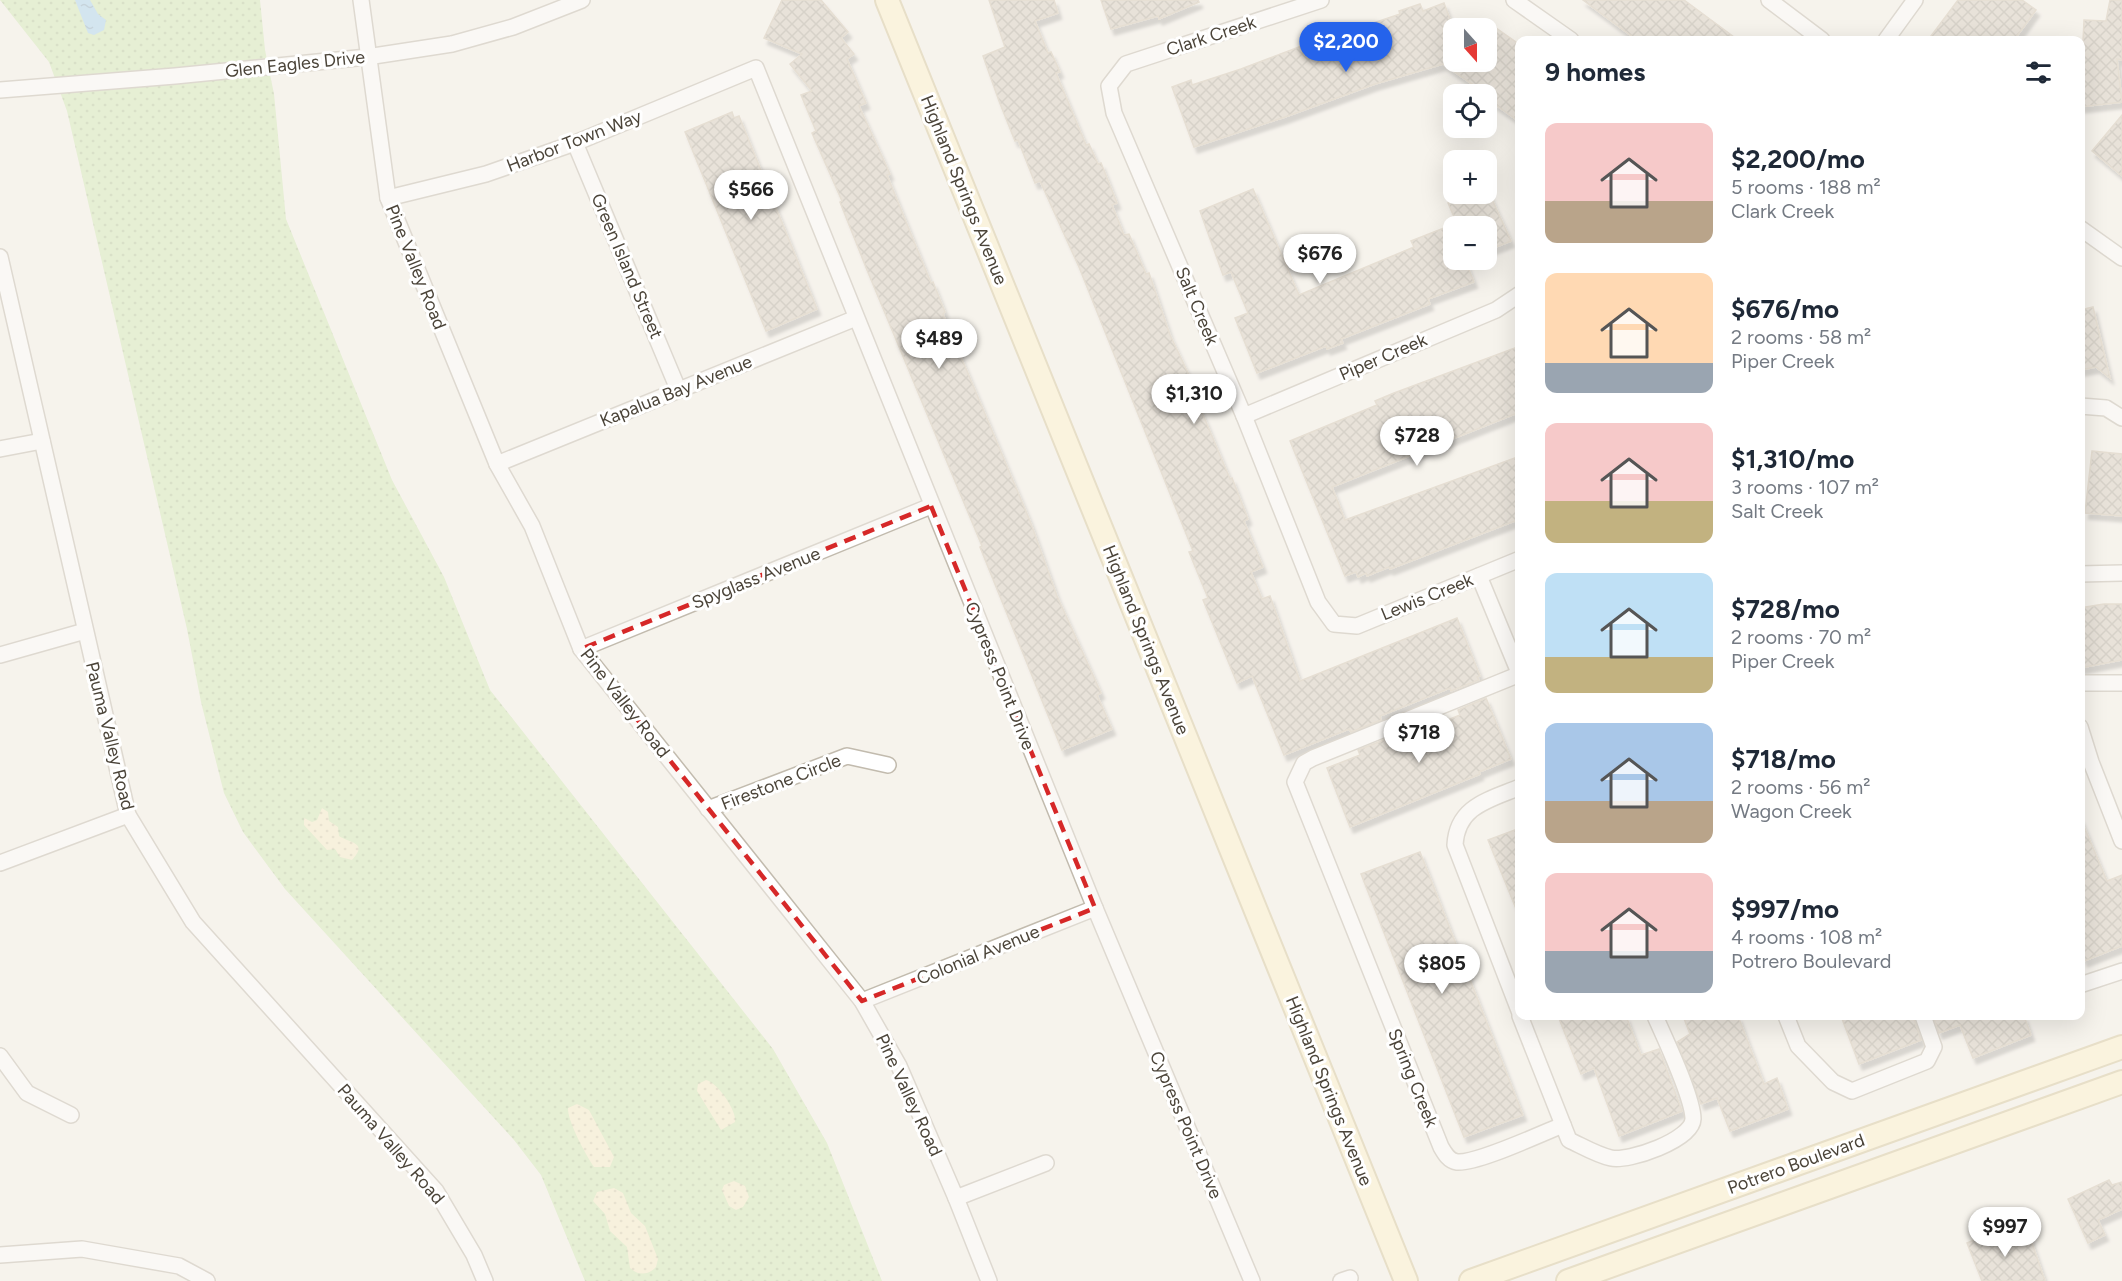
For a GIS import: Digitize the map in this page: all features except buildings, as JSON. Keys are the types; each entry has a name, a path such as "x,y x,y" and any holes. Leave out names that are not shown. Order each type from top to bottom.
{"street":[{"name":"Pine Valley Road","path":"362,0 387,198 496,464 532,526 581,649 862,1001 899,1066 956,1198 988,1281"},
{"name":"Glen Eagles Drive","path":"0,90 95,84 368,57 480,38 582,0"},
{"name":"Highland Springs Avenue","path":"887,0 1406,1281"},
{"name":"Clark Creek","path":"1109,86 1126,64 1321,0"},
{"path":"1514,0 1565,36"},
{"path":"1769,0 1817,36"},
{"path":"1889,36 1915,0"},
{"name":"Harbor Town Way","path":"387,198 486,174 575,143 756,68"},
{"name":"Cypress Point Drive","path":"756,68 1095,908 1252,1281"},
{"name":"Salt Creek","path":"1109,86 1114,113 1244,416 1318,602 1334,624"},
{"name":"Green Island Street","path":"575,143 678,389"},
{"path":"2085,232 2122,258"},
{"name":"Pauma Valley Road","path":"0,256 128,815 193,922 436,1191 474,1255 485,1281"},
{"name":"Piper Creek","path":"1244,416 1496,310 1515,297"},
{"name":"Kapalua Bay Avenue","path":"496,464 856,318"},
{"path":"2085,406 2106,408 2122,418"},
{"path":"0,449 42,441"},
{"name":"Spyglass Avenue","path":"581,649 931,506"},
{"name":"Lewis Creek","path":"1334,624 1357,626 1515,562"},
{"path":"2085,574 2122,573"},
{"path":"1479,576 1515,665"},
{"path":"0,655 85,631"},
{"name":"Spring Creek","path":"1515,677 1313,758 1304,763 1295,782 1441,1147 1449,1159 1458,1162 1479,1157 1563,1125"},
{"path":"2085,683 2122,683"},
{"path":"2085,743 2122,840"},
{"name":"Firestone Circle","path":"708,809 847,756 888,765"},
{"path":"1515,789 1468,812 1458,823 1455,845 1515,1001"},
{"path":"0,862 128,815"},
{"name":"Colonial Avenue","path":"862,1001 1095,908"},
{"path":"2085,984 2122,971"},
{"path":"1522,1020 1569,1140 1612,1159 1624,1159 1681,1137 1690,1130 1692,1111 1657,1020"},
{"path":"1788,1020 1798,1046 1833,1082 1852,1091 1927,1061 1934,1047 1924,1020"},
{"name":"Potrero Boulevard","path":"1471,1281 2122,1047"},
{"path":"0,1056 27,1093 71,1115"},
{"name":"Potrero Boulevard","path":"1568,1281 2122,1082"},
{"path":"956,1198 1046,1163"},
{"path":"0,1256 82,1249 179,1266 207,1281"}],"highlighted area":[{"path":"931,506 1095,908 862,1001 581,649"}],"green space":[{"path":"0,0 260,0 265,50 274,94 286,219 392,480 444,577 490,690 773,1049 827,1143 882,1281 585,1281 541,1175 514,1140 285,889 243,832 224,793 201,702 187,629 67,111 49,62"}],"sand":[{"path":"322,808 328,812 329,821 338,827 339,836 358,846 359,850 352,860 340,857 335,849 327,850 304,825 304,818 312,822 317,820"},
{"path":"706,1080 721,1092 735,1117 735,1122 721,1130 697,1091 698,1084"},
{"path":"577,1104 589,1110 614,1157 610,1167 594,1167 582,1147 568,1108"},
{"path":"734,1181 745,1186 749,1197 743,1207 736,1210 729,1206 722,1190 724,1185"},
{"path":"614,1188 623,1193 631,1213 645,1226 658,1259 656,1267 650,1272 640,1273 630,1268 627,1247 610,1231 605,1214 593,1201 597,1192"}],"water":[{"path":"75,0 90,0 98,14 106,20 104,30 94,35 88,33"}]}
